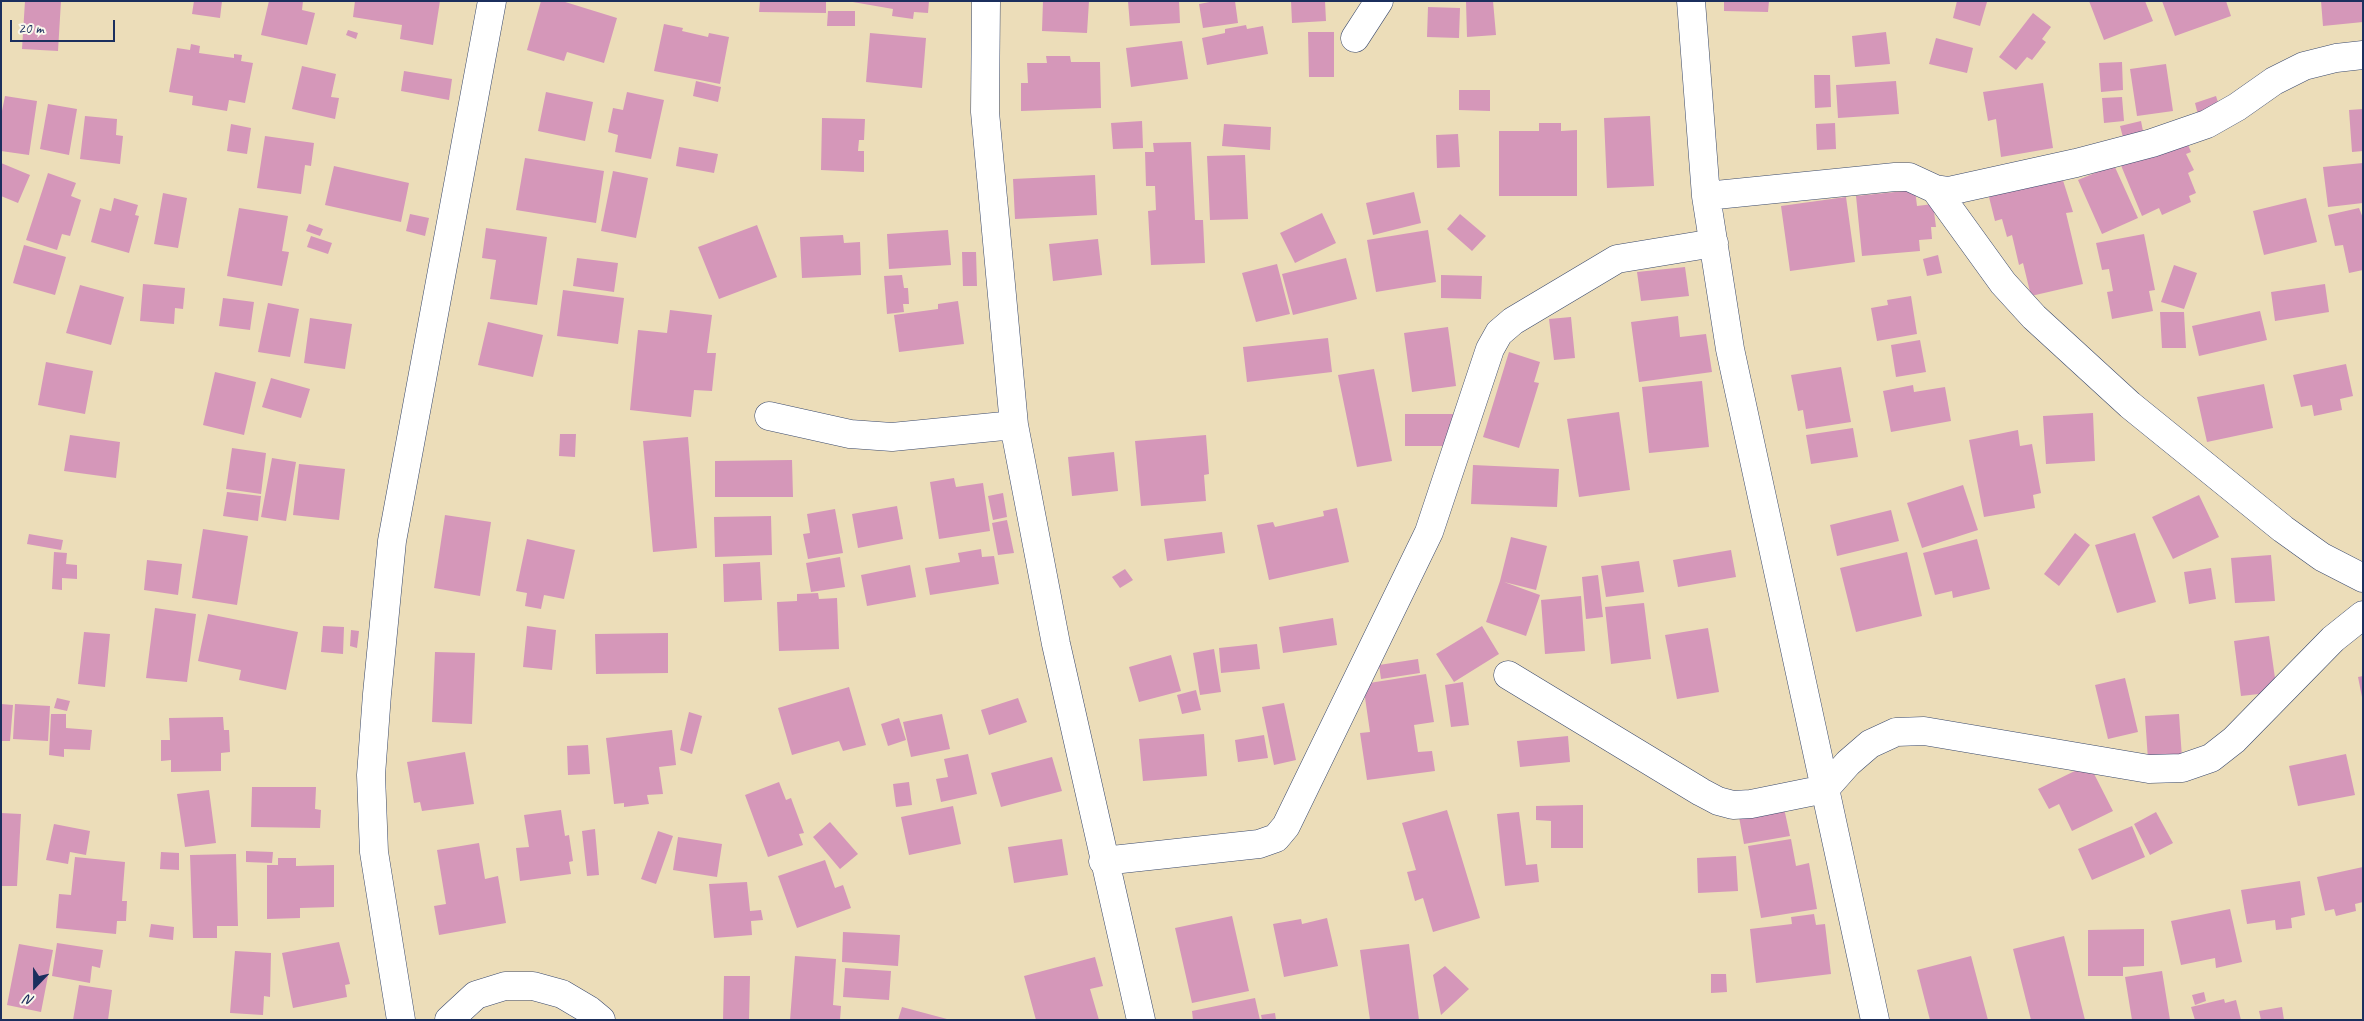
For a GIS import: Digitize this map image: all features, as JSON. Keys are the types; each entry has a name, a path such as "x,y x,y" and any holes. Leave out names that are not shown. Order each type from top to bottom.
{"street":[{"path":"401,1020 374,852 372,775 377,694 392,541 492,1"},
{"path":"986,1 985,112 1014,425 1056,644 1103,861 1141,1020"},
{"path":"1355,38 1379,1"},
{"path":"1692,1 1692,34 1706,196 1730,349 1875,1020"},
{"path":"1706,196 1895,177 1908,178 1935,189 1949,191 2076,163 2152,143 2207,124 2274,81 2304,66 2336,58 2363,55"},
{"path":"1935,189 2003,283 2034,317 2130,405 2283,529 2322,557 2363,578"},
{"path":"1103,861 1259,844 1276,838 1286,826 1429,532 1490,349 1499,333 1513,321 1617,259 1714,243"},
{"path":"769,416 850,434 892,437 1014,425"},
{"path":"1508,675 1718,801 1734,805 1751,804 1826,789 1848,763 1870,744 1896,732 1924,731 2149,769 2182,768 2211,758 2234,740 2332,639 2363,615"},
{"path":"449,1020 476,995 505,986 533,986 562,994 590,1010 601,1020"}],"building":[{"path":"25,1 61,1 58,51 22,49"},
{"path":"194,1 222,1 220,18 192,14"},
{"path":"269,1 303,1 302,10 315,13 307,45 261,35"},
{"path":"355,1 440,1 433,45 400,39 402,25 353,17"},
{"path":"541,1 562,1 617,18 604,63 567,52 564,61 527,50"},
{"path":"760,1 826,1 826,13 759,12"},
{"path":"847,1 929,1 928,13 914,12 913,19 892,16 893,9"},
{"path":"1043,1 1089,1 1087,33 1042,31"},
{"path":"1128,1 1179,1 1180,23 1130,26"},
{"path":"1215,1 1235,1 1238,23 1203,28 1199,4"},
{"path":"1291,1 1325,1 1326,21 1292,23"},
{"path":"1466,1 1493,1 1496,35 1467,37"},
{"path":"1724,1 1769,1 1768,12 1724,11"},
{"path":"1957,1 1987,2 1980,26 1953,18"},
{"path":"2089,1 2145,1 2153,21 2104,40"},
{"path":"2162,1 2226,1 2231,16 2175,36"},
{"path":"2321,1 2363,1 2363,22 2323,26"},
{"path":"1428,7 1460,8 1459,38 1427,37"},
{"path":"828,11 855,11 855,26 827,26"},
{"path":"2033,13 2051,27 2042,39 2046,42 2032,60 2027,57 2016,70 1999,57"},
{"path":"664,24 683,28 682,31 708,37 709,33 729,37 720,84 654,71"},
{"path":"1246,25 1247,29 1263,26 1268,54 1207,65 1202,38 1225,33 1225,29"},
{"path":"348,30 358,33 356,39 346,35"},
{"path":"1308,32 1334,32 1334,77 1309,77"},
{"path":"1886,32 1890,64 1855,67 1852,36"},
{"path":"870,33 926,38 922,88 866,82"},
{"path":"1936,38 1973,48 1967,73 1929,64"},
{"path":"1182,41 1188,79 1131,87 1126,48"},
{"path":"191,44 200,46 199,53 234,58 234,54 242,55 241,61 253,63 245,103 229,100 227,111 192,105 193,96 169,92 177,48 190,50"},
{"path":"1046,56 1070,56 1071,62 1100,62 1101,108 1021,111 1021,83 1028,83 1027,63 1047,63"},
{"path":"2122,62 2123,90 2101,92 2099,63"},
{"path":"2166,64 2173,111 2137,116 2130,69"},
{"path":"302,66 336,74 331,97 339,98 335,119 292,109"},
{"path":"404,71 452,79 449,100 401,91"},
{"path":"1814,75 1830,75 1831,107 1815,108"},
{"path":"696,81 721,87 718,102 693,96"},
{"path":"1896,81 1899,114 1838,118 1836,85"},
{"path":"2043,83 2053,148 2001,157 1996,119 1988,121 1983,92"},
{"path":"1459,90 1490,90 1490,111 1459,110"},
{"path":"546,92 593,102 585,141 538,131"},
{"path":"627,92 664,100 651,159 615,152 618,135 608,132 613,108 623,110"},
{"path":"5,96 37,101 29,155 1,151 1,116"},
{"path":"2216,96 2221,112 2199,119 2195,103"},
{"path":"2122,97 2124,121 2104,123 2102,98"},
{"path":"48,104 77,109 69,155 40,149"},
{"path":"2363,109 2363,151 2352,152 2349,110"},
{"path":"85,116 117,119 116,135 123,136 120,164 80,159"},
{"path":"1650,116 1654,186 1607,188 1604,118"},
{"path":"822,118 865,119 864,140 859,140 858,151 864,151 864,172 821,170"},
{"path":"1142,121 1143,148 1113,149 1111,123"},
{"path":"2141,121 2144,136 2124,141 2120,126"},
{"path":"1539,123 1561,123 1561,131 1577,130 1577,196 1499,196 1499,131 1539,131"},
{"path":"1835,123 1836,149 1817,150 1816,124"},
{"path":"231,124 251,128 247,154 227,151"},
{"path":"1224,124 1271,127 1270,150 1222,146"},
{"path":"1458,134 1460,167 1437,168 1436,135"},
{"path":"2184,135 2191,152 2186,154 2194,170 2188,173 2196,193 2189,196 2191,202 2162,215 2159,208 2142,216 2120,163"},
{"path":"265,136 314,143 311,166 305,165 301,194 257,188"},
{"path":"1191,142 1195,220 1203,220 1205,263 1151,265 1148,211 1156,210 1155,186 1146,186 1145,152 1154,152 1153,143"},
{"path":"679,147 718,154 714,173 676,166"},
{"path":"1245,155 1248,219 1210,220 1207,156"},
{"path":"525,158 604,171 596,223 516,210"},
{"path":"1,163 30,175 18,203 1,196"},
{"path":"2363,163 2363,203 2328,207 2323,167"},
{"path":"2114,165 2138,218 2102,234 2078,180"},
{"path":"334,166 409,183 401,222 325,205"},
{"path":"613,171 648,178 636,238 601,231"},
{"path":"2060,171 2073,212 2066,213 2083,284 2031,296 2023,263 2019,265 2012,235 2007,237 2002,219 1995,221 1987,189"},
{"path":"48,173 76,183 71,196 81,200 70,236 62,234 57,250 26,240"},
{"path":"1095,175 1097,215 1015,219 1013,179"},
{"path":"1915,190 1917,206 1933,204 1936,227 1931,227 1932,239 1919,240 1920,251 1862,256 1856,196"},
{"path":"1414,192 1421,223 1373,235 1366,203"},
{"path":"163,193 187,198 178,248 154,244"},
{"path":"1846,197 1855,262 1790,271 1781,206"},
{"path":"114,198 138,205 135,215 139,216 129,253 91,242 100,208 111,211"},
{"path":"2306,198 2317,242 2264,255 2253,211"},
{"path":"239,208 288,216 282,251 289,252 282,286 227,276"},
{"path":"2359,208 2363,218 2363,270 2349,273 2343,245 2335,246 2328,215"},
{"path":"1322,213 1336,243 1295,263 1280,233"},
{"path":"410,214 429,218 425,236 406,231"},
{"path":"1460,214 1486,236 1472,251 1447,229"},
{"path":"309,224 323,229 320,236 306,231"},
{"path":"757,225 777,277 719,299 698,247"},
{"path":"486,228 547,237 537,305 490,299 496,260 482,258"},
{"path":"948,230 951,265 889,269 887,234"},
{"path":"1428,230 1436,282 1376,292 1367,240"},
{"path":"2144,234 2155,290 2149,291 2153,311 2112,319 2107,292 2113,291 2109,269 2102,270 2096,243"},
{"path":"843,235 844,243 860,242 861,275 802,278 800,237"},
{"path":"311,236 332,243 328,254 307,247"},
{"path":"1098,239 1102,275 1053,281 1049,244"},
{"path":"24,245 66,257 55,295 13,283"},
{"path":"962,252 976,252 977,286 963,286"},
{"path":"1938,255 1942,273 1927,276 1923,259"},
{"path":"577,258 618,263 614,292 573,286"},
{"path":"1346,258 1357,299 1293,315 1282,274"},
{"path":"1277,264 1290,314 1256,322 1242,273"},
{"path":"2174,265 2197,273 2184,309 2161,302"},
{"path":"1685,267 1689,296 1641,301 1637,272"},
{"path":"902,275 904,288 908,288 909,304 903,304 904,312 887,314 884,276"},
{"path":"1441,275 1482,276 1481,299 1441,298"},
{"path":"143,284 185,288 183,309 175,308 174,324 140,321"},
{"path":"2325,284 2329,312 2275,321 2271,292"},
{"path":"80,285 124,297 111,345 66,333"},
{"path":"563,290 624,298 618,344 557,336"},
{"path":"1911,296 1917,334 1877,341 1871,308 1888,305 1887,300"},
{"path":"223,298 254,302 250,330 219,326"},
{"path":"958,301 964,344 899,352 894,315 938,309 938,304"},
{"path":"268,303 299,309 290,357 258,352"},
{"path":"670,310 712,315 707,353 716,353 712,391 694,390 691,417 630,410 638,330 667,333"},
{"path":"2260,311 2267,340 2199,356 2192,326"},
{"path":"2160,312 2184,312 2186,348 2162,348"},
{"path":"1678,316 1680,337 1706,334 1712,372 1639,382 1631,322"},
{"path":"1571,317 1575,358 1554,360 1549,319"},
{"path":"310,318 352,324 345,369 304,363"},
{"path":"488,322 543,335 533,377 478,365"},
{"path":"1448,327 1456,386 1412,392 1404,333"},
{"path":"1328,338 1332,372 1247,382 1243,347"},
{"path":"1920,340 1926,372 1896,377 1891,345"},
{"path":"1509,352 1540,362 1534,382 1539,383 1519,448 1483,437"},
{"path":"46,362 93,371 85,414 38,405"},
{"path":"2346,364 2353,396 2340,399 2342,410 2314,416 2312,405 2301,407 2293,375"},
{"path":"1841,367 1851,422 1806,429 1803,410 1798,411 1791,375"},
{"path":"1374,369 1392,461 1357,467 1338,375"},
{"path":"215,372 256,382 244,435 203,425"},
{"path":"271,378 310,389 301,418 262,407"},
{"path":"1702,381 1709,447 1649,453 1642,387"},
{"path":"2264,384 2273,428 2207,442 2197,397"},
{"path":"1913,385 1914,392 1945,387 1951,421 1891,432 1883,391"},
{"path":"1619,412 1630,490 1579,497 1567,419"},
{"path":"2093,413 2095,461 2046,464 2043,416"},
{"path":"1405,414 1454,414 1455,446 1405,446"},
{"path":"1853,428 1858,457 1811,464 1806,435"},
{"path":"2018,430 2020,446 2032,444 2041,493 2033,495 2035,508 1984,517 1969,440"},
{"path":"560,434 576,434 575,457 559,456"},
{"path":"70,435 120,442 116,478 64,471"},
{"path":"1206,435 1209,474 1204,475 1206,501 1141,506 1135,441"},
{"path":"688,437 697,548 653,552 643,441"},
{"path":"232,448 266,453 261,494 226,489"},
{"path":"1114,452 1118,491 1072,496 1068,457"},
{"path":"272,458 296,462 286,521 261,517"},
{"path":"792,460 793,497 715,497 715,461"},
{"path":"299,464 345,469 339,520 293,515"},
{"path":"1473,465 1559,469 1557,507 1471,504"},
{"path":"954,478 956,487 983,483 990,531 939,539 930,482"},
{"path":"1963,485 1978,530 1922,548 1907,503"},
{"path":"227,492 261,496 258,521 223,516"},
{"path":"1003,493 1007,517 993,520 988,496"},
{"path":"2199,495 2219,537 2173,559 2152,517"},
{"path":"897,506 903,539 858,548 852,514"},
{"path":"1337,508 1349,562 1269,580 1257,525 1273,522 1275,527 1324,516 1323,511"},
{"path":"835,509 843,553 808,559 803,534 810,533 807,514"},
{"path":"1891,510 1899,541 1837,556 1830,525"},
{"path":"445,515 491,522 480,596 434,588"},
{"path":"771,516 772,555 715,557 714,517"},
{"path":"1007,520 1014,553 998,555 992,523"},
{"path":"203,529 248,536 237,605 192,598"},
{"path":"1222,532 1225,553 1167,561 1164,539"},
{"path":"2075,533 2090,545 2059,586 2044,574"},
{"path":"2135,533 2156,602 2117,613 2095,545"},
{"path":"29,534 63,540 61,550 27,544"},
{"path":"1511,537 1547,546 1536,590 1504,582 1540,595 1526,636 1486,622 1500,581"},
{"path":"527,539 575,550 564,599 544,595 541,609 525,606 527,593 516,591"},
{"path":"1977,539 1990,589 1953,598 1952,591 1935,595 1923,553"},
{"path":"981,549 982,557 994,556 999,584 930,595 925,568 960,562 958,553"},
{"path":"1731,550 1736,577 1678,587 1673,560"},
{"path":"54,552 67,553 66,564 77,565 77,579 62,578 62,590 52,589"},
{"path":"1907,552 1922,616 1856,632 1840,568"},
{"path":"2271,555 2275,601 2235,603 2231,558"},
{"path":"840,557 845,587 811,592 806,563"},
{"path":"147,560 182,564 178,595 144,590"},
{"path":"1639,561 1644,592 1606,597 1601,566"},
{"path":"760,562 762,600 724,602 723,564"},
{"path":"910,565 916,597 867,606 861,575"},
{"path":"2211,568 2216,599 2189,604 2184,572"},
{"path":"1125,569 1133,580 1120,588 1112,577"},
{"path":"1598,575 1603,617 1586,619 1582,577"},
{"path":"818,593 819,599 837,598 839,649 779,651 777,602 797,601 797,594"},
{"path":"1581,596 1585,651 1545,654 1541,600"},
{"path":"1644,603 1651,659 1611,664 1605,607"},
{"path":"155,608 196,614 187,682 146,678"},
{"path":"208,614 298,632 286,690 239,680 241,670 198,661"},
{"path":"1333,618 1337,645 1283,653 1279,627"},
{"path":"323,626 344,627 343,654 321,652"},
{"path":"527,626 556,630 552,670 523,667"},
{"path":"1482,626 1499,654 1454,682 1436,654"},
{"path":"1708,628 1719,692 1677,699 1665,635"},
{"path":"351,630 359,631 357,648 350,646"},
{"path":"84,632 110,634 105,687 78,684"},
{"path":"668,633 668,673 596,674 595,634"},
{"path":"2269,636 2277,692 2241,696 2234,641"},
{"path":"1257,644 1260,669 1221,673 1219,648"},
{"path":"1214,649 1221,692 1200,695 1193,653"},
{"path":"435,652 475,653 472,724 432,722"},
{"path":"1171,655 1181,691 1139,702 1129,667"},
{"path":"1418,659 1420,673 1381,679 1379,665"},
{"path":"1426,674 1434,722 1414,725 1418,752 1432,751 1435,771 1367,780 1360,733 1370,732 1363,684"},
{"path":"2363,676 2363,696 2362,697 2358,677"},
{"path":"2125,678 2138,732 2108,739 2095,685"},
{"path":"1463,682 1469,725 1451,727 1445,685"},
{"path":"849,687 866,745 843,751 839,741 792,755 778,708"},
{"path":"1196,690 1201,710 1182,714 1177,695"},
{"path":"57,698 70,701 67,711 54,708"},
{"path":"1018,698 1027,722 989,735 981,710"},
{"path":"1284,703 1296,760 1274,765 1262,707"},
{"path":"1,704 13,705 10,741 1,741"},
{"path":"15,704 50,706 48,741 13,739"},
{"path":"689,712 702,716 692,754 680,750"},
{"path":"51,714 66,714 66,728 92,730 90,750 64,749 64,757 49,755"},
{"path":"942,714 950,749 911,757 903,722"},
{"path":"2179,714 2182,758 2148,760 2145,716"},
{"path":"223,717 224,730 229,730 230,752 221,753 221,771 171,772 171,760 161,761 161,740 170,740 169,718"},
{"path":"899,718 906,740 888,746 881,724"},
{"path":"672,730 676,765 659,767 663,794 647,795 649,804 624,807 624,803 614,804 606,738"},
{"path":"1204,734 1207,776 1143,781 1139,739"},
{"path":"1264,735 1268,758 1238,762 1235,740"},
{"path":"1568,736 1570,762 1520,767 1517,741"},
{"path":"588,745 590,774 568,775 567,746"},
{"path":"465,752 474,804 422,811 420,802 414,803 407,762"},
{"path":"968,754 977,794 941,802 936,779 948,777 944,759"},
{"path":"2346,754 2355,795 2298,806 2289,766"},
{"path":"1052,757 1062,791 1001,807 991,773"},
{"path":"2089,764 2113,811 2072,831 2059,804 2049,809 2038,789"},
{"path":"779,782 786,800 791,798 804,833 799,834 803,845 768,857 745,795"},
{"path":"909,782 912,805 896,807 893,784"},
{"path":"252,787 316,787 315,809 321,810 320,828 251,827"},
{"path":"209,790 216,843 185,847 177,794"},
{"path":"1583,805 1583,848 1551,848 1551,821 1536,820 1536,806"},
{"path":"953,806 961,844 909,855 901,817"},
{"path":"1784,808 1790,836 1744,844 1739,817"},
{"path":"561,810 565,836 569,835 573,861 569,862 571,874 520,881 516,848 529,847 524,815"},
{"path":"1447,810 1480,918 1433,932 1423,898 1415,901 1407,872 1416,870 1402,823"},
{"path":"1519,812 1526,865 1537,864 1539,882 1505,886 1497,814"},
{"path":"2156,812 2173,843 2150,855 2134,824"},
{"path":"1,813 21,814 17,886 1,886"},
{"path":"830,822 858,854 840,869 813,837"},
{"path":"54,824 90,831 86,855 70,852 68,864 46,860"},
{"path":"2132,826 2145,857 2092,880 2078,849"},
{"path":"595,829 599,875 587,876 582,831"},
{"path":"658,831 673,836 656,884 641,879"},
{"path":"678,837 722,844 717,877 673,870"},
{"path":"1062,839 1068,875 1014,883 1008,847"},
{"path":"1791,839 1796,866 1809,863 1817,909 1761,918 1748,846"},
{"path":"479,843 485,879 498,876 506,923 439,935 434,906 446,904 437,850"},
{"path":"246,851 273,852 272,863 246,862"},
{"path":"161,852 179,853 179,870 160,869"},
{"path":"236,854 238,926 217,926 217,938 193,938 190,855"},
{"path":"1736,856 1738,891 1698,893 1697,858"},
{"path":"75,857 125,862 122,901 127,901 126,921 117,921 116,934 56,928 59,894 71,895"},
{"path":"278,858 296,858 296,866 334,865 334,907 300,908 300,918 267,919 267,865 278,865"},
{"path":"825,860 835,888 843,885 851,908 797,928 778,876"},
{"path":"2363,867 2363,902 2355,904 2356,911 2336,916 2334,909 2325,911 2317,877"},
{"path":"2300,881 2305,915 2291,918 2292,928 2276,930 2275,920 2247,924 2241,890"},
{"path":"747,882 750,911 761,910 763,920 751,921 752,935 714,938 709,884"},
{"path":"2230,909 2242,962 2216,968 2215,958 2181,965 2171,921"},
{"path":"1814,914 1816,925 1825,924 1831,974 1756,983 1750,929 1792,924 1791,917"},
{"path":"1232,916 1249,991 1192,1003 1175,928"},
{"path":"1327,918 1338,966 1284,977 1273,924 1301,919 1302,924"},
{"path":"151,924 174,927 173,940 149,937"},
{"path":"2144,929 2144,966 2123,967 2123,976 2088,976 2088,930"},
{"path":"843,932 900,935 898,966 842,962"},
{"path":"2064,936 2085,1020 2031,1020 2013,949"},
{"path":"339,942 350,984 345,985 347,997 293,1008 282,953"},
{"path":"57,943 103,950 100,968 92,966 90,983 52,976"},
{"path":"19,944 53,950 41,1012 7,1005"},
{"path":"1409,944 1419,1020 1370,1020 1360,950"},
{"path":"235,951 271,953 270,997 264,996 263,1015 230,1013"},
{"path":"795,956 836,959 833,1005 841,1006 840,1020 790,1020"},
{"path":"1971,956 1988,1020 1930,1020 1917,970"},
{"path":"1095,957 1103,986 1090,989 1099,1020 1036,1020 1024,976"},
{"path":"1445,966 1469,989 1441,1015 1433,975"},
{"path":"845,968 891,971 889,1000 843,997"},
{"path":"2162,971 2170,1020 2132,1020 2125,977"},
{"path":"1711,974 1726,974 1727,992 1711,993"},
{"path":"724,976 750,976 749,1020 723,1020"},
{"path":"79,985 112,990 108,1020 73,1020"},
{"path":"2204,992 2206,1001 2195,1005 2192,995"},
{"path":"1255,998 1260,1020 1193,1020 1192,1011"},
{"path":"2224,999 2225,1003 2236,1000 2241,1020 2195,1020 2191,1007"},
{"path":"902,1007 947,1019 947,1020 898,1020"},
{"path":"2282,1007 2284,1020 2261,1020 2259,1011"},
{"path":"1275,1013 1276,1020 1262,1020 1261,1015"}]}
